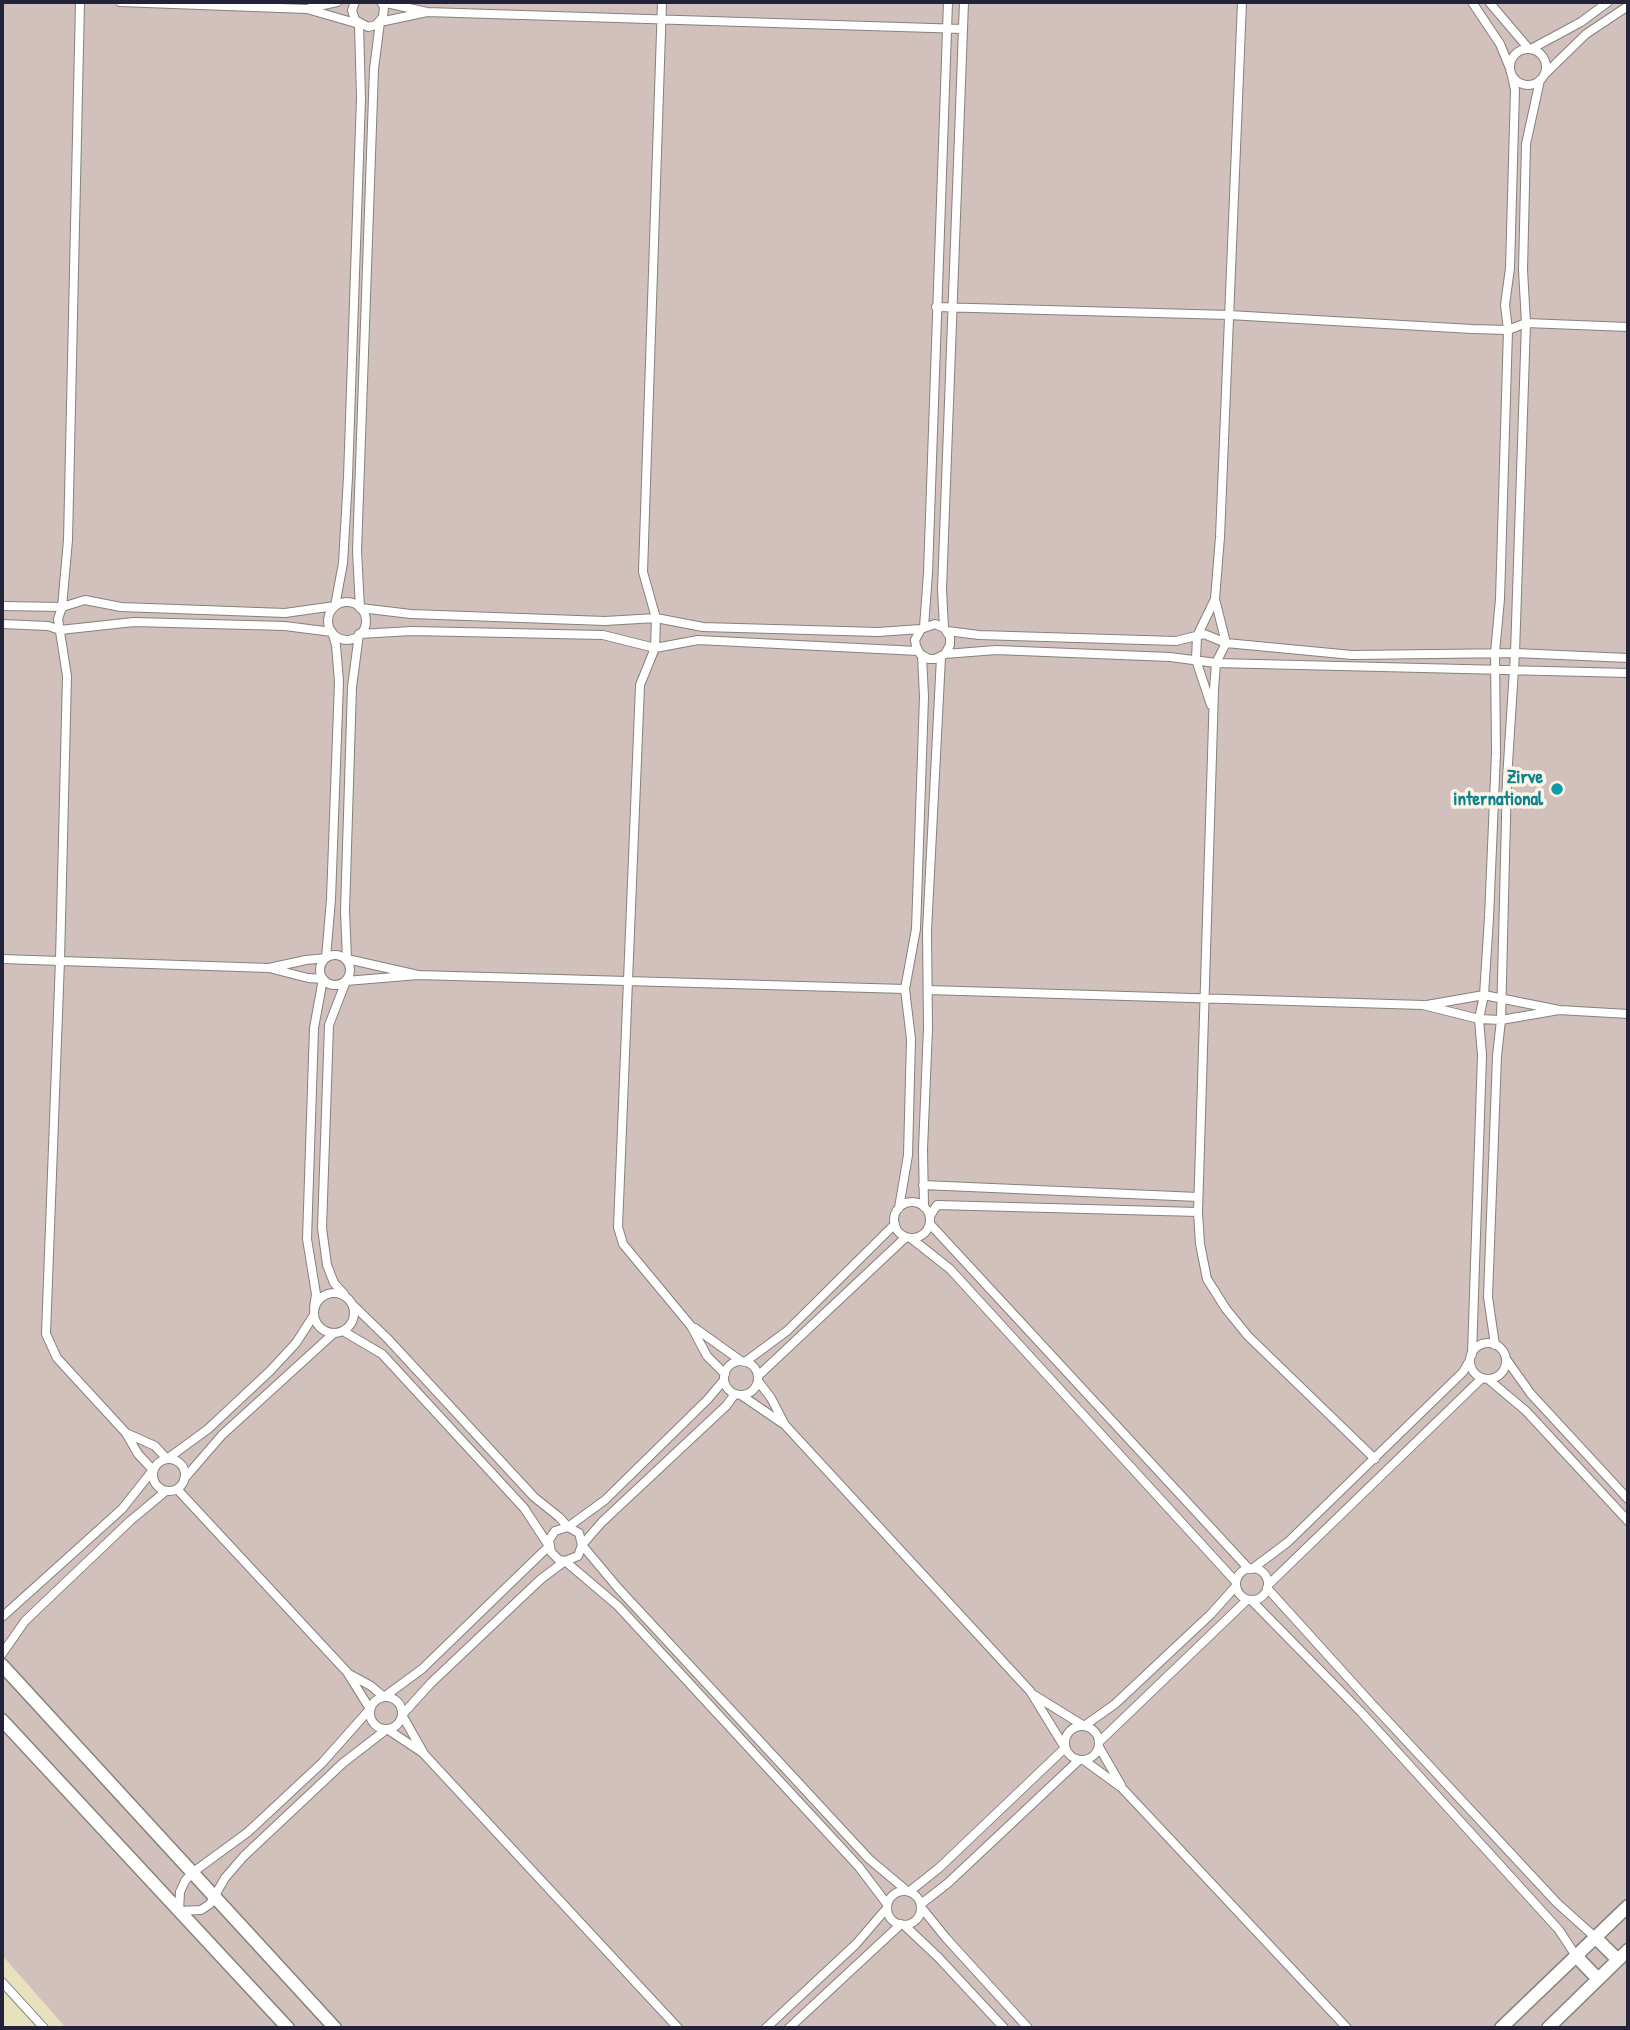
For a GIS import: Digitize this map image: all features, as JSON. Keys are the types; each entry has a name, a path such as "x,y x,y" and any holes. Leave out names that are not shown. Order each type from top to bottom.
{"street":[{"path":"80,2 68,540 62,607 58,618 67,676 46,1334 57,1357 126,1433 138,1454 153,1470 155,1483 166,1491"},
{"path":"120,2 307,9 368,27 427,12"},
{"path":"307,9 337,2"},
{"path":"355,2 353,15 359,24 361,99 343,564 335,606 328,617 336,645 339,682 331,899 326,958 320,967 323,979 314,1028 307,1239 316,1294 314,1311 320,1327 339,1332 382,1353 524,1508 554,1556 565,1561 626,1615 839,1845 887,1906 892,1920 903,1924 938,1957 1004,2028"},
{"path":"963,29 427,12 381,2 384,13 380,22 374,69 357,551 360,608 365,626 359,635 351,700 345,911 347,959 351,970 329,1025 323,1228 327,1265 334,1283 354,1306 388,1339 534,1497 568,1527 579,1533 582,1545 635,1607 869,1859 919,1898 921,1905 946,1938 1028,2028"},
{"path":"662,2 643,572 656,618 655,648 640,685 618,1227 623,1244 691,1326 707,1356 724,1377 728,1388 785,1425 1030,1691 1070,1756 1082,1760 1122,1788 1347,2028"},
{"path":"948,2 931,508 922,628 915,640 920,653 924,697 916,929 905,989 911,1039 908,1156 900,1208 894,1218 895,1224 897,1230 950,1269 1149,1485 1236,1583 1240,1594 1361,1712 1559,1930 1576,1956 1598,1979"},
{"path":"964,2 942,589 945,629 950,645 943,655 927,931 924,1207 930,1220 1160,1474 1250,1569 1265,1575 1267,1586 1371,1703 1557,1903 1618,1960"},
{"path":"1242,2 1215,599 1226,643 1216,663 1213,712 1198,1212 1207,1279 1226,1309 1248,1336 1375,1459"},
{"path":"1472,2 1500,44 1510,66 1515,90 1510,268 1505,305 1508,330 1500,599 1494,670 1496,753 1483,995 1479,1019 1482,1055 1472,1370 1526,1411 1628,1521"},
{"path":"1489,2 1530,49 1538,52 1544,60 1526,144 1523,270 1526,323 1515,653 1507,779 1502,1000 1497,1056 1488,1297 1495,1345"},
{"path":"1510,66 1514,54 1530,49 1581,22 1608,2"},
{"path":"1512,76 1529,85 1542,77 1586,34 1628,6"},
{"path":"359,153 372,153"},
{"path":"355,257 368,258"},
{"path":"936,307 1229,315 1472,330 1508,330 1526,323 1628,327"},
{"path":"350,394 363,395"},
{"path":"931,508 945,508"},
{"path":"1213,712 1196,660 1198,636 1215,599"},
{"path":"2,606 62,607 85,600 121,607 285,613 335,606 345,602 360,608 425,615 605,621 656,618 703,627 878,632 922,628 935,624 945,629 979,635 1176,641 1204,634 1226,643 1352,655 1515,653 1628,658"},
{"path":"2,624 48,626 60,630 134,622 285,626 332,632 348,639 359,635 412,631 603,635 655,648 698,640 920,653 929,659 943,655 996,650 1170,657 1216,663 1628,673"},
{"path":"1087,654 1088,639"},
{"path":"919,857 931,858"},
{"path":"269,968 334,955 418,975"},
{"path":"2,959 269,968 323,979 331,985 346,981 418,975 905,989"},
{"path":"928,990 1423,1005 1483,995 1559,1010 1628,1014"},
{"path":"1423,1005 1479,1019 1501,1020 1559,1010"},
{"path":"923,1185 1198,1196"},
{"path":"900,1208 914,1202 924,1207"},
{"path":"180,1911 201,1910 215,1898 225,1878 244,1856 343,1763 398,1723 431,1683 541,1579 565,1561 578,1556 582,1545 601,1522 738,1394 750,1393 758,1378 909,1238 922,1236 937,1205 1198,1212"},
{"path":"180,1911 180,1892 192,1873 248,1832 322,1763 376,1700 422,1669 549,1546 549,1540 555,1531 568,1527 605,1500 708,1399 730,1365 743,1361 787,1331 895,1224"},
{"path":"2,1617 122,1509 162,1461 208,1429 270,1371 296,1343 322,1296 328,1293 344,1294"},
{"path":"2,1654 25,1621 130,1521 166,1491 177,1489 222,1435 353,1321 354,1306"},
{"path":"691,1326 753,1367 785,1425"},
{"path":"765,2028 856,1944 896,1893 908,1891 939,1868 1065,1748 1066,1736 1070,1731 1084,1726 1115,1704 1211,1614 1242,1572 1288,1542 1463,1372 1471,1357 1483,1344 1495,1345 1504,1353 1531,1394 1625,1496 1612,1503"},
{"path":"789,2028 903,1924 916,1920 921,1905 1082,1760 1094,1755 1099,1744 1249,1600 1259,1598 1267,1586 1485,1379 1500,1375 1506,1365 1506,1359"},
{"path":"270,1371 280,1382"},
{"path":"126,1433 155,1446 167,1459 181,1464 184,1479"},
{"path":"1149,1485 1160,1474"},
{"path":"177,1489 347,1672 370,1709 373,1722 423,1754 678,2028"},
{"path":"626,1615 635,1607"},
{"path":"2,1665 335,2028"},
{"path":"347,1672 384,1697 398,1702 423,1754"},
{"path":"1030,1691 1093,1730 1122,1788"},
{"path":"713,1709 722,1701"},
{"path":"1361,1712 1371,1703"},
{"path":"2,1720 288,2028"},
{"path":"771,1772 780,1763"},
{"path":"839,1845 848,1836"},
{"path":"1501,2028 1628,1906"},
{"path":"1548,2028 1628,1950"},
{"path":"2,1982 44,2028"}],"shaded area":[{"path":"2,2 1628,2 1628,2028 66,2028 2,1955"}],"place":[{"name":"Zirve international","path":"1557,789"}]}
